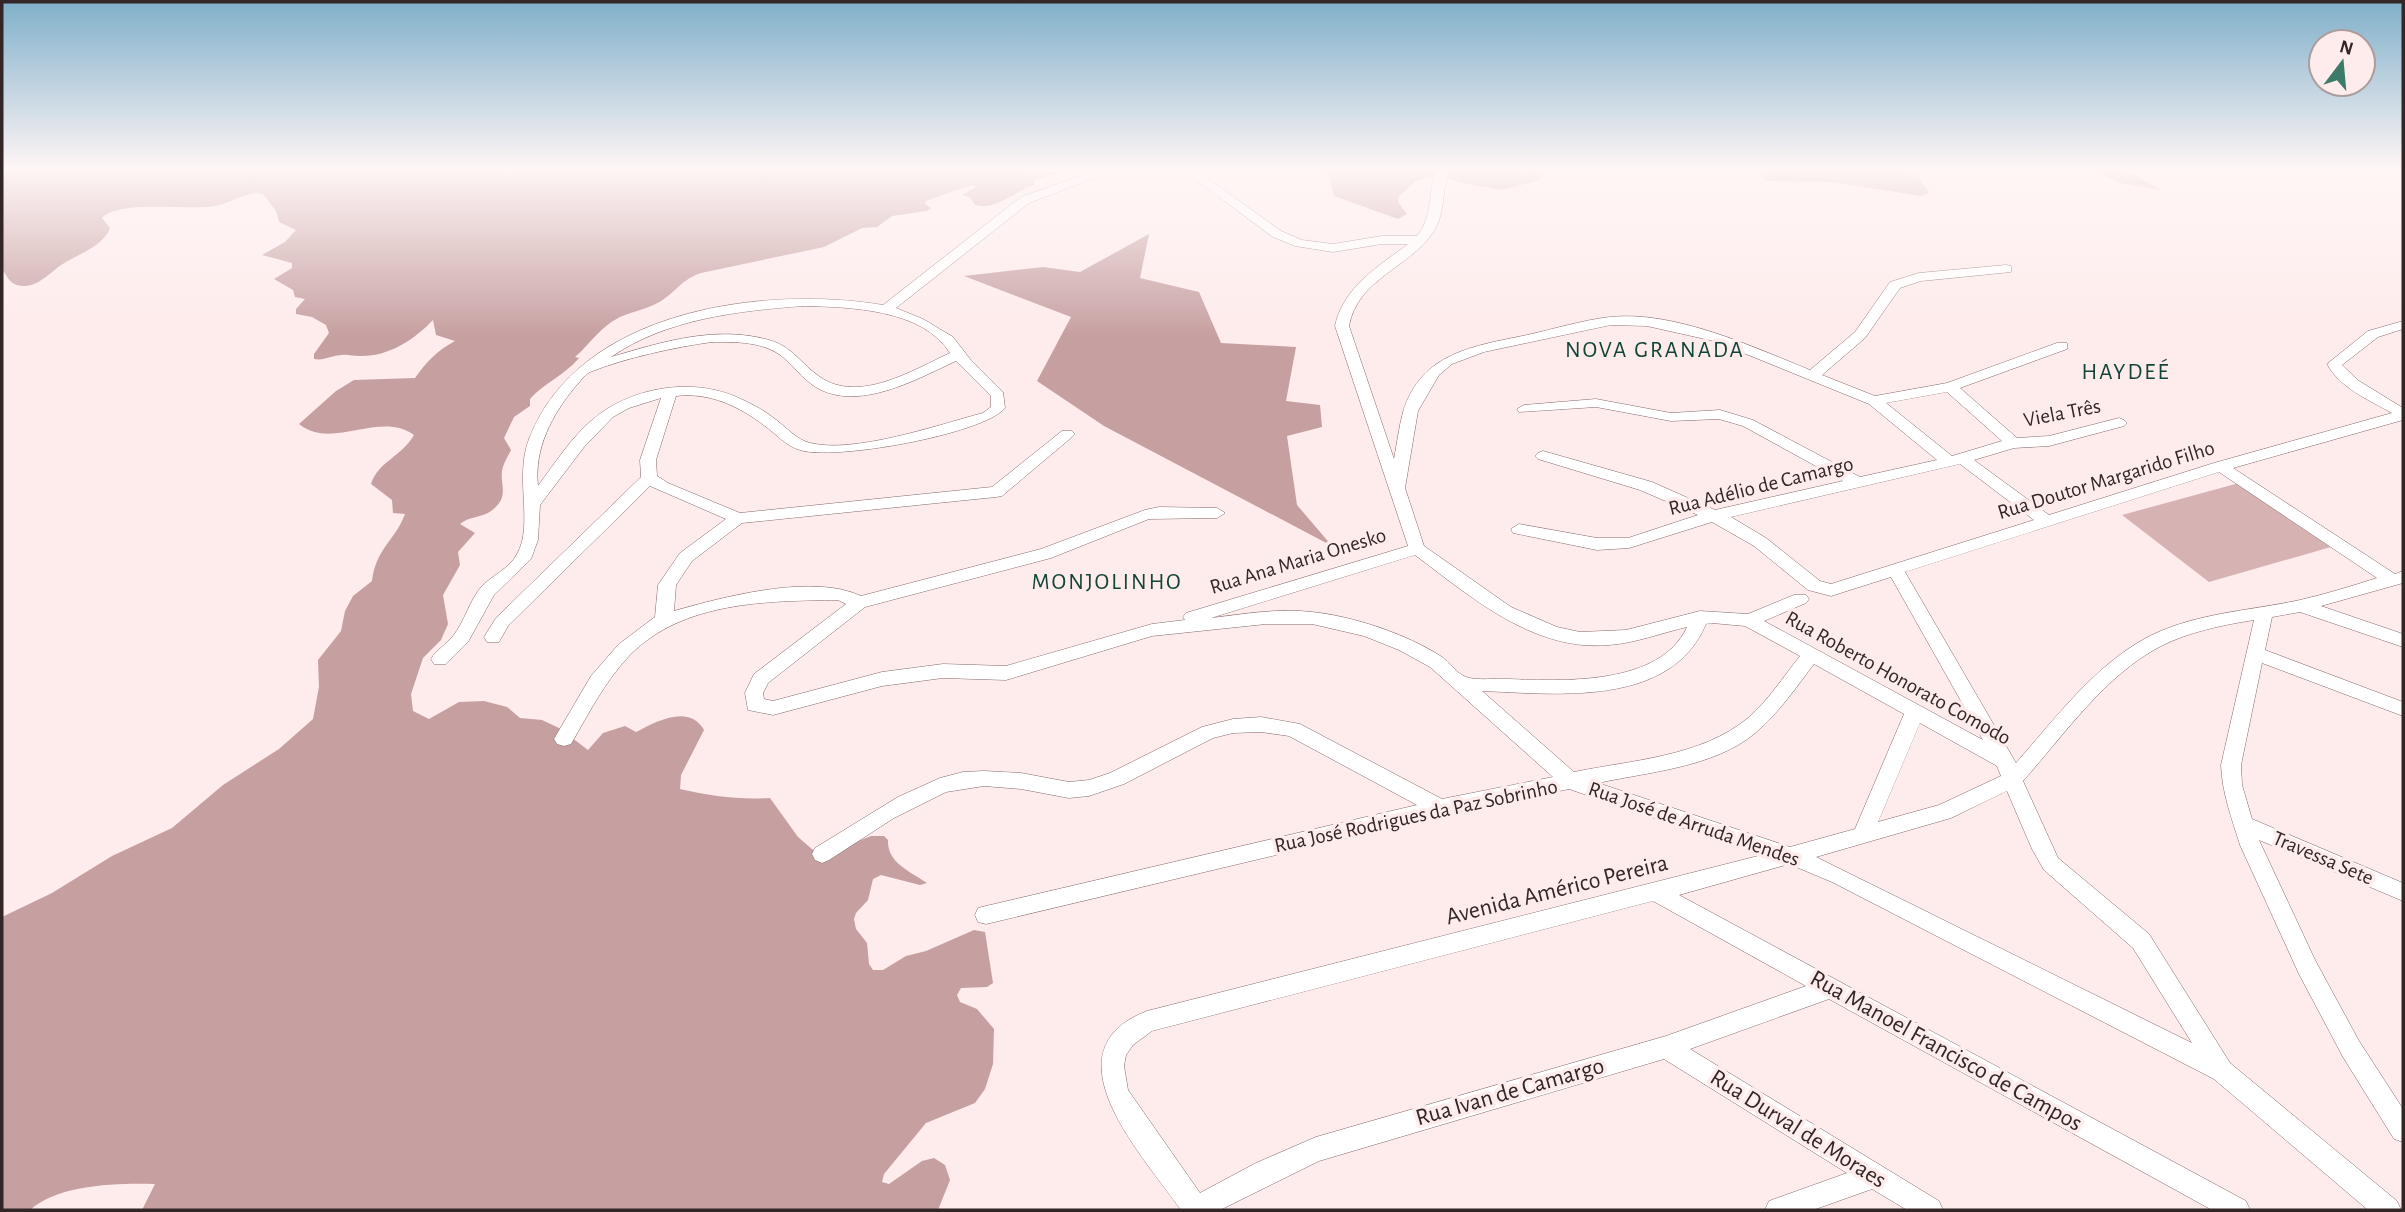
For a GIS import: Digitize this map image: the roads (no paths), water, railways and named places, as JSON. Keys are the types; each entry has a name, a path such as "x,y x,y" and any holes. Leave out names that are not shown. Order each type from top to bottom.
{"street":[{"path":"887,309 994,225"},
{"path":"1264,225 1277,234 1299,243 1333,248 1382,240 1421,240"},
{"path":"1417,549 1396,492 1378,427 1347,343 1342,317 1350,300 1421,240 1432,225"},
{"path":"1812,376 1860,335 1895,285 1919,277 2006,269"},
{"path":"440,659 461,639 472,614 488,592 524,558 530,542 532,504 528,473 541,425 557,398 580,371 607,351 632,338 736,308 790,301 887,309 948,341 958,355 998,395 998,408 988,416 876,443 822,450 797,445 774,425 731,399 706,390 670,392 626,405 596,423 532,504"},
{"path":"1396,492 1406,436 1418,395 1434,372 1447,361 1480,349 1582,326 1631,320 1664,324 1718,338 1874,401 1955,460 2045,520"},
{"path":"2403,325 2373,334 2334,364 2335,370 2345,378 2403,414"},
{"path":"580,371 684,342 751,340 786,350 814,381 829,389 859,391 882,387 958,355"},
{"path":"1874,401 1950,387 2062,346"},
{"path":"1950,387 2013,443"},
{"path":"492,637 502,622 649,478 648,460 670,392"},
{"path":"1524,409 1596,403 1671,417 1720,414 1748,423 1858,483"},
{"name":"Rua Doutor Margarido Filho","path":"1713,516 1748,533 1814,586 1831,590 2220,466 2403,414"},
{"name":"Viela Três","path":"2013,443 2049,441 2119,422"},
{"path":"649,478 662,487 738,518 996,492 1067,434"},
{"name":"Rua Adélio de Camargo","path":"1519,528 1612,545 1647,538 1713,516 1955,460 2013,443"},
{"path":"1543,456 1646,486 1713,516"},
{"path":"2220,466 2398,579"},
{"path":"564,739 598,681 625,649 663,620 730,601 776,595 841,594 859,603 973,570 1045,554 1145,514 1217,513"},
{"path":"663,620 667,585 686,557 738,518"},
{"name":"Rua Roberto Honorato Comodo","path":"1417,549 1493,603 1540,628 1564,635 1608,639 1700,617 1723,615 1749,620 1915,711 2009,770 2051,864 2141,941 2222,1071"},
{"name":"Rua Ana Maria Onesko","path":"1153,630 1417,549"},
{"path":"1895,569 2009,770 2116,668 2152,643 2169,635 2223,619 2301,606 2398,579"},
{"path":"1749,620 1800,599"},
{"name":"Rua José de Arruda Mendes","path":"859,603 761,679 754,693 755,705 773,708 882,679 943,671 1006,673 1153,630 1266,618 1312,618 1337,623 1405,645 1436,662 1463,684 1572,782 1792,856 1839,876 2222,1071 2388,1210"},
{"path":"2301,606 2403,641"},
{"path":"2264,613 2231,765 2232,785 2243,824 2327,1007 2403,1130"},
{"path":"1463,684 1590,686 1625,679 1648,671 1676,656 1688,643 1700,617"},
{"path":"2256,654 2403,709"},
{"name":"Rua José Rodrigues da Paz Sobrinho","path":"986,915 1440,808 1662,764 1725,744 1756,722 1811,656"},
{"path":"1863,834 1915,711"},
{"path":"822,853 903,803 958,780 1012,780 1058,789 1085,789 1123,775 1196,735 1219,727 1244,723 1272,724 1304,733 1440,808"},
{"name":"Avenida Américo Pereira","path":"1196,1210 1121,1103 1114,1087 1111,1067 1116,1047 1128,1031 1147,1022 1792,856 1944,812 2009,770"},
{"name":"Travessa Sete","path":"2243,824 2403,892"},
{"name":"Rua Manoel Francisco de Campos","path":"1655,892 2237,1210"},
{"name":"Rua Ivan de Camargo","path":"1196,1210 1265,1172 1339,1142 1666,1048 1830,988"},
{"name":"Rua Durval de Moraes","path":"1666,1048 1930,1210"},
{"path":"1778,1210 1873,1176"}],"district":[{"name":"NOVA GRANADA","path":"1655,350"},
{"name":"HAYDEÉ","path":"2126,372"},
{"name":"MONJOLINHO","path":"1107,582"}]}
